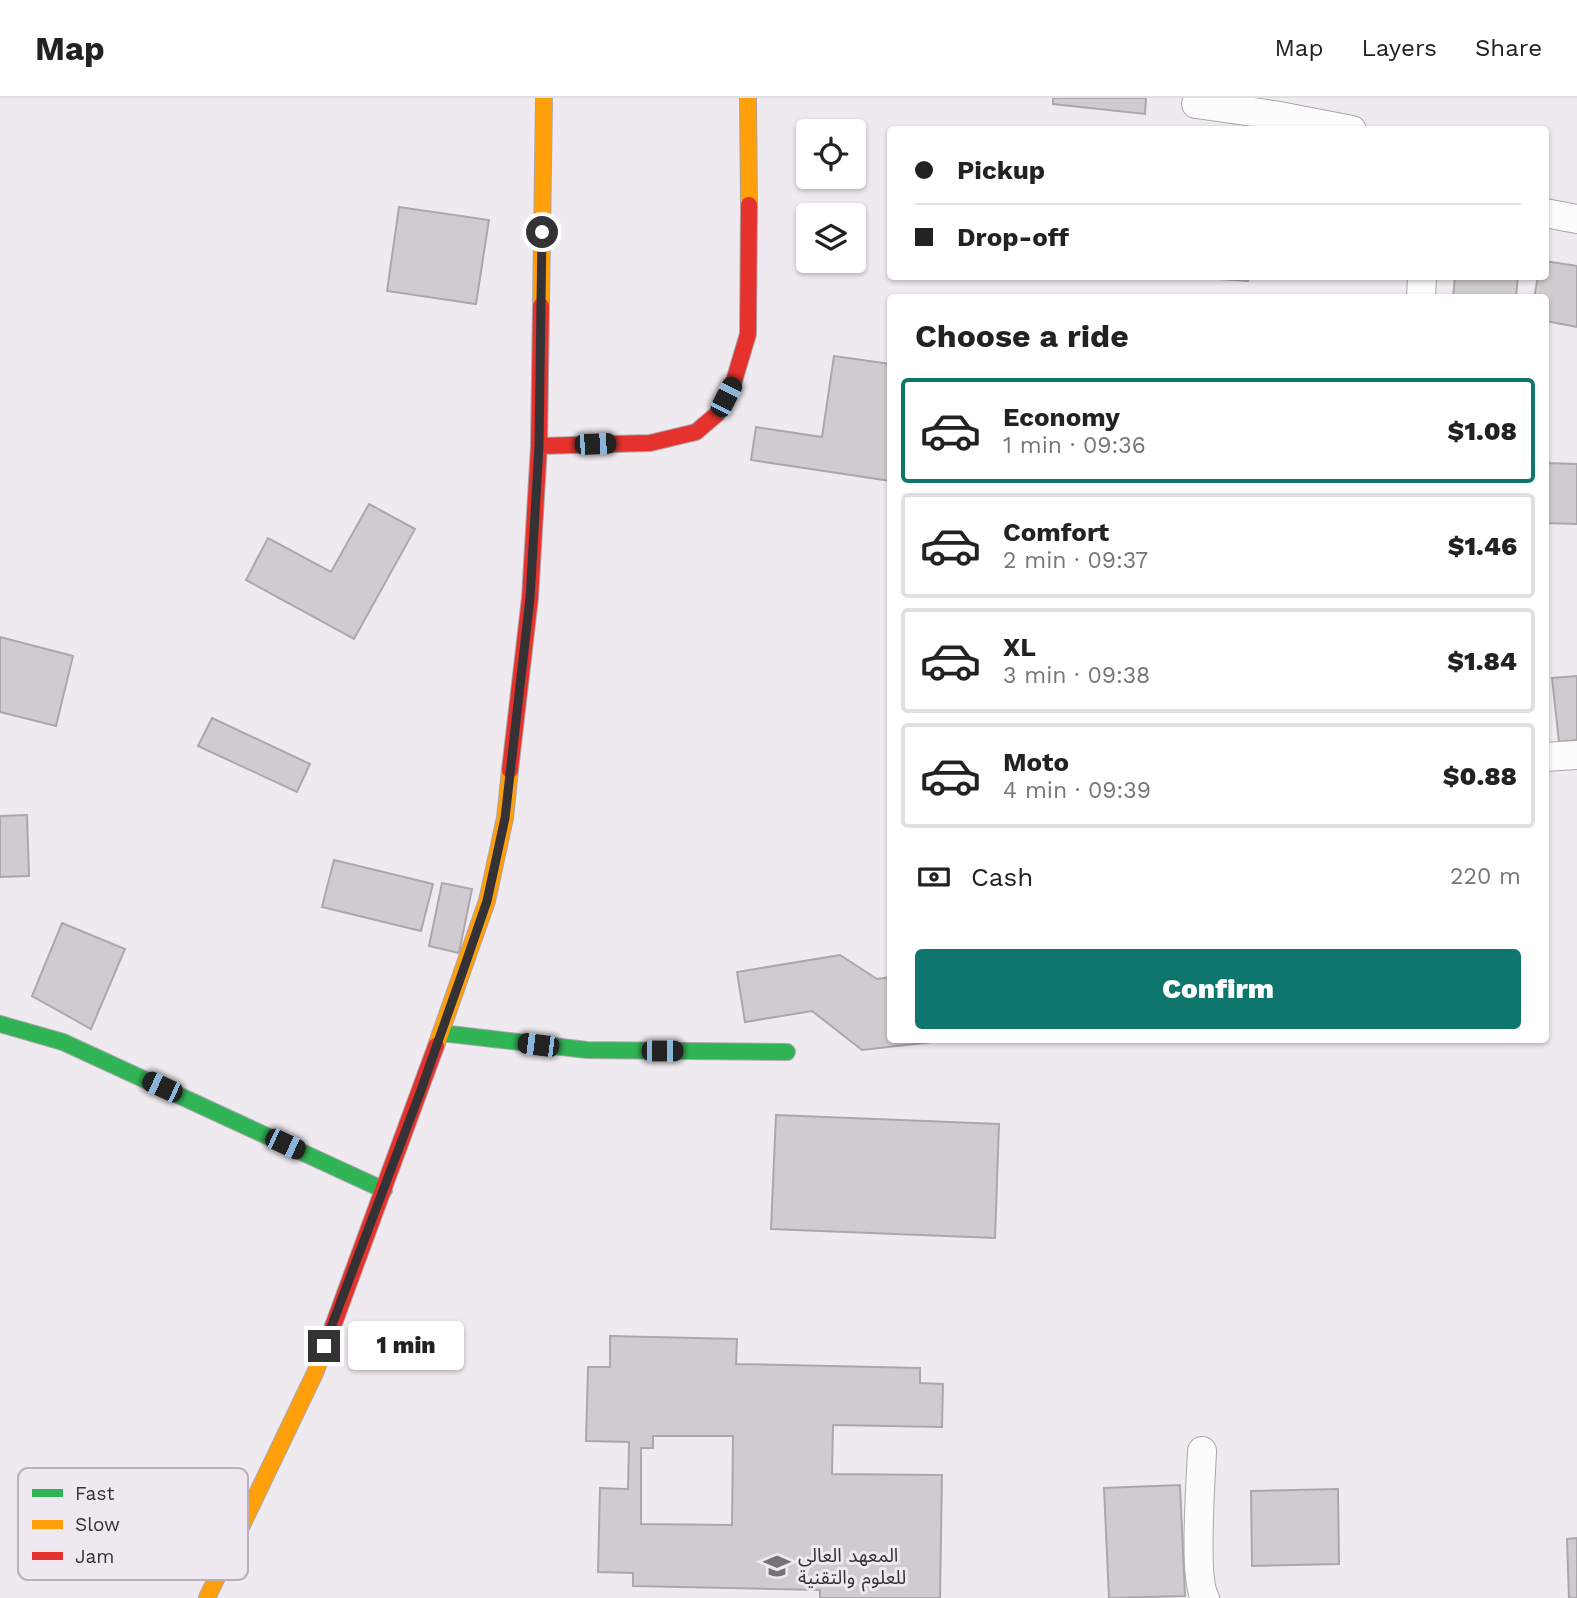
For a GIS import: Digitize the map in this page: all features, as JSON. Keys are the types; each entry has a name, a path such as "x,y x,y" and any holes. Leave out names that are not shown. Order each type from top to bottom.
{"street":[{"path":"248,1510 314,1373 384,1190 487,901 505,818 530,598 539,446 544,98"},
{"path":"539,446 650,443 696,432 718,414 734,380 748,334 748,98"},
{"path":"1196,104 1331,126"},
{"path":"1549,214 1577,219"},
{"path":"1549,757 1577,755"},
{"path":"0,1024 63,1042 384,1190"},
{"path":"441,1033 587,1051 788,1052"},
{"path":"1202,1451 1199,1544 1201,1591 1205,1598"},
{"path":"206,1598 215,1580"}],"building":[{"path":"1053,98 1146,98 1145,114 1053,104"},
{"path":"399,207 489,220 476,304 387,291"},
{"path":"1549,262 1577,266 1577,327 1549,322 1549,294 1535,294 1537,280 1549,280"},
{"path":"1455,280 1518,280 1516,294 1453,294"},
{"path":"834,356 887,363 887,480 751,460 756,427 822,437"},
{"path":"1549,463 1577,464 1577,524 1549,523"},
{"path":"369,504 415,529 354,639 246,580 268,538 331,572"},
{"path":"0,637 73,656 56,726 0,712"},
{"path":"1577,676 1577,740 1559,742 1552,678"},
{"path":"212,718 310,764 297,792 198,746"},
{"path":"27,815 29,876 0,877 0,816"},
{"path":"334,860 433,884 421,931 322,907"},
{"path":"442,883 472,889 459,953 429,946"},
{"path":"62,923 125,949 91,1029 32,996"},
{"path":"840,955 877,979 887,978 887,1043 924,1043 862,1050 812,1011 745,1022 737,972"},
{"path":"776,1115 999,1124 995,1238 771,1229"},
{"path":"610,1336 737,1339 736,1364 920,1368 920,1383 943,1384 942,1427 833,1425 832,1474 942,1475 940,1598 820,1598 820,1590 633,1586 633,1573 598,1572 600,1488 628,1489 629,1442 586,1441 588,1367 610,1367","holes":["653,1436 733,1436 732,1525 641,1524 641,1448 653,1448"]},
{"path":"1180,1485 1185,1596 1109,1598 1104,1488"},
{"path":"1338,1489 1339,1564 1252,1566 1251,1491"},
{"path":"1577,1538 1577,1598 1569,1598 1567,1539"}],"traffic: fast":[{"path":"0,1024 63,1042 384,1190"},
{"path":"441,1033 587,1050 787,1052"}],"traffic: slow":[{"path":"541,306 544,98"},
{"path":"748,98 749,205"},
{"path":"436,1046 487,901 505,818 510,770"},
{"path":"248,1513 315,1373 333,1326"},
{"path":"207,1598 216,1580"}],"traffic: jam":[{"path":"539,446 650,443 696,432 717,414 734,381 748,334 749,205"},
{"path":"510,770 530,598 539,446 541,306"},
{"path":"333,1326 436,1046"}],"place":[{"name":"المعهد العالي للعلوم والتقنية","path":"777,1566"}],"route":[{"path":"324,1346 421,1090 487,901 505,818 530,598 539,446 542,232"}]}
